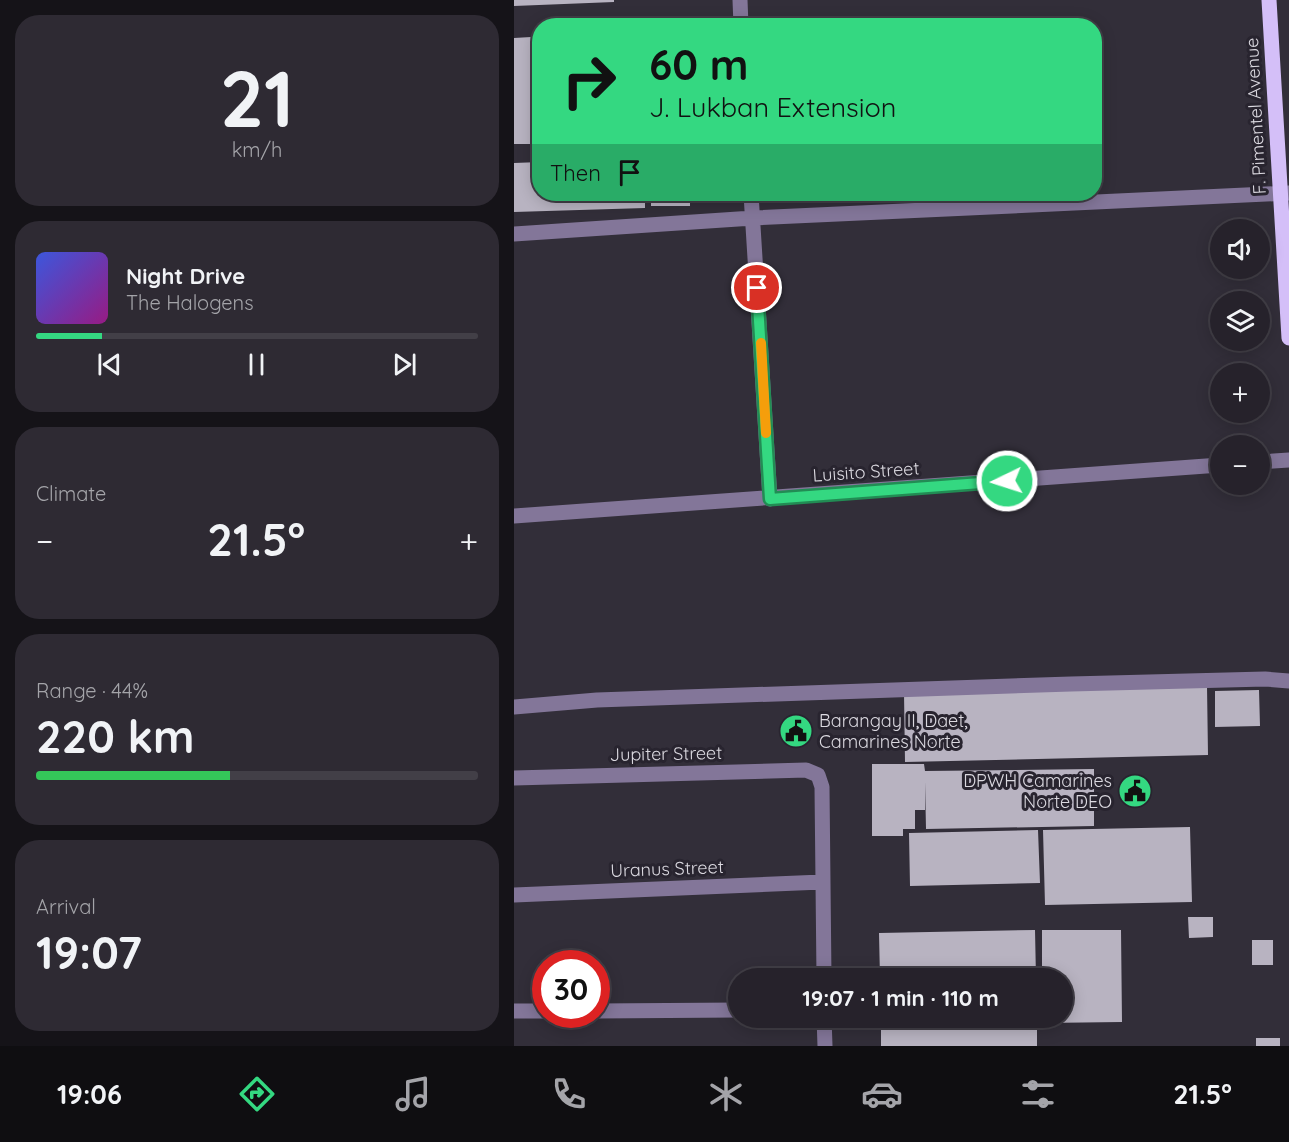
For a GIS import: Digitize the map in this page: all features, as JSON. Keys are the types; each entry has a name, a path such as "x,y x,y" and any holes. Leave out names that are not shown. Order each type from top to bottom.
{"main road":[{"name":"F. Pimentel Avenue","path":"1268,0 1284,194 1288,338"}],"street":[{"path":"739,0 740,18"},
{"path":"514,234 753,218 1284,194"},
{"path":"752,201 770,499"},
{"path":"1270,461 1288,460"},
{"name":"Luisito Street","path":"514,516 1210,466"},
{"path":"514,707 597,700 1071,684 1265,679 1288,681"},
{"name":"Jupiter Street","path":"514,778 806,771 818,774 822,788 822,882"},
{"path":"822,882 824,968"},
{"name":"Uranus Street","path":"514,895 822,882"},
{"path":"610,1011 728,1010"},
{"path":"514,1011 532,1011"},
{"path":"824,1028 825,1046"}],"building":[{"path":"514,0 614,0 614,2 514,6"},
{"path":"531,37 532,144 514,144 514,38"},
{"path":"532,162 532,201 645,201 645,208 514,212 514,163"},
{"path":"651,201 690,201 690,206 651,206"},
{"path":"1207,686 1208,755 905,762 904,693"},
{"path":"1259,690 1260,726 1215,727 1215,691"},
{"path":"872,764 924,764 925,771 1094,769 1094,826 926,829 925,782 925,810 915,810 915,829 903,829 903,836 872,836"},
{"path":"1190,827 1192,902 1045,905 1043,830"},
{"path":"1038,830 1040,883 910,886 909,833"},
{"path":"1188,917 1213,917 1213,937 1189,938"},
{"path":"1035,930 1036,968 880,968 879,933"},
{"path":"1042,930 1121,930 1122,1022 1073,1023 1073,968 1042,968"},
{"path":"1252,940 1273,940 1273,965 1252,965"},
{"path":"881,1028 1037,1028 1037,1046 881,1046"},
{"path":"1256,1038 1280,1038 1280,1046 1256,1046"}],"slow traffic":[{"path":"761,343 766,433"}],"place":[{"name":"Barangay II, Daet, Camarines Norte","path":"796,731"},
{"name":"DPWH Camarines Norte DEO","path":"1135,791"}],"route":[{"path":"757,288 770,499 1007,481"}]}
